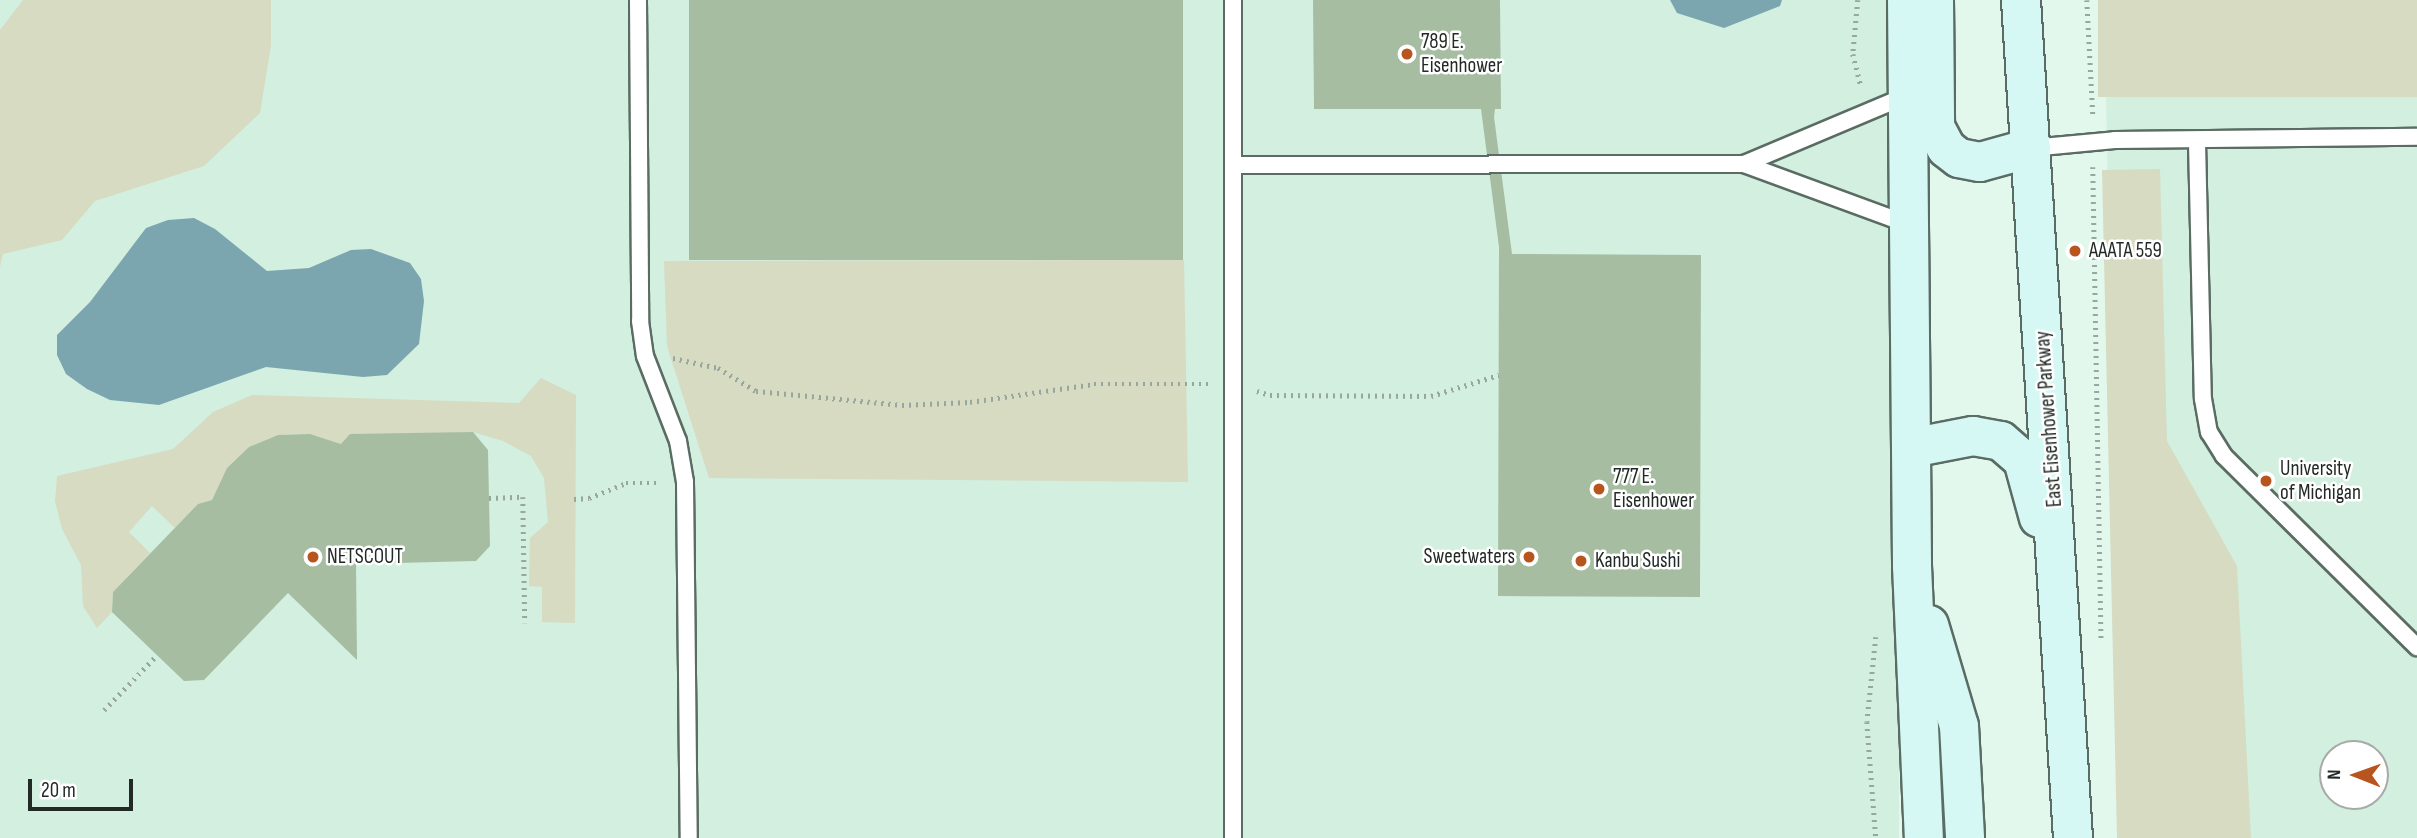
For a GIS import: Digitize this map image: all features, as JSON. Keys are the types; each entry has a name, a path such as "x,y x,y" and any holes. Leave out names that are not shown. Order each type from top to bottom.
{"main road":[{"path":"1907,0 1912,566 1924,838"},
{"path":"1934,0 1935,127 1946,148 1959,158 1980,162 2031,148"},
{"name":"East Eisenhower Parkway","path":"2021,0 2073,838"},
{"path":"1911,449 1973,436 2001,441 2023,460 2039,509 2051,838"},
{"path":"1912,566 1959,726 1965,838"}],"lane":[{"path":"638,0 639,295 645,356 678,441 685,482 689,838"},
{"path":"1233,0 1233,838"},
{"path":"1744,164 1906,96"},
{"path":"2031,148 2092,142 2417,137"},
{"path":"2197,142 2203,399 2209,432 2224,456 2417,647"},
{"path":"1233,165 1744,164 1907,224"}],"path":[{"path":"1858,0 1853,54 1867,112"},
{"path":"2087,0 2101,647"},
{"path":"645,356 686,359 718,368 756,391 902,405 970,402 1094,384 1233,384 1270,396 1431,396 1499,375"},
{"path":"574,499 589,498 625,483 685,482"},
{"path":"489,498 523,498 525,623"},
{"path":"104,709 157,655"}],"shaded area":[{"path":"0,0 1899,0 1899,838 0,838"},
{"path":"23,0 271,0 271,45 260,113 204,166 95,201 62,240 3,254 0,267 0,30"},
{"path":"2098,0 2417,0 2417,97 2098,97"},
{"name":"University of Michigan","path":"2104,0 2417,0 2417,838 2121,838"},
{"path":"2160,169 2167,441 2237,566 2251,838 2117,838 2102,170"},
{"path":"1184,260 1188,482 709,478 667,346 664,261"},
{"path":"541,378 576,395 575,623 542,622 542,587 529,586 530,538 548,522 544,478 531,456 503,441 473,432 341,444 310,434 278,435 249,447 227,468 212,500 198,504 175,528 152,506 129,532 150,553 113,592 112,612 97,628 83,606 81,565 62,529 55,501 57,476 173,449 213,412 252,395 519,403"}],"water":[{"path":"1670,0 1782,0 1780,6 1724,28 1677,13"},
{"path":"194,218 215,229 267,271 309,268 351,250 371,249 410,263 421,279 424,301 419,344 387,375 363,377 266,367 159,405 110,400 87,389 66,374 57,355 57,335 90,302 146,228 168,220"}],"building":[{"path":"689,0 1183,0 1183,260 689,260"},
{"name":"777 E. Eisenhower","path":"1313,0 1500,0 1501,109 1495,109 1494,117 1512,254 1701,255 1700,597 1498,596 1499,247 1481,109 1314,109"},
{"name":"NETSCOUT","path":"473,432 488,450 490,546 476,561 356,564 357,660 288,593 204,680 184,681 112,612 113,592 198,504 212,500 227,468 249,447 278,435 310,434 341,444 350,434"}],"place":[{"name":"789 E. Eisenhower","path":"1407,54"},
{"name":"AAATA 559","path":"2075,251"},
{"name":"University of Michigan","path":"2266,481"},
{"name":"777 E. Eisenhower","path":"1599,489"},
{"name":"NETSCOUT","path":"313,557"},
{"name":"Sweetwaters","path":"1529,557"},
{"name":"Kanbu Sushi","path":"1581,561"}]}
